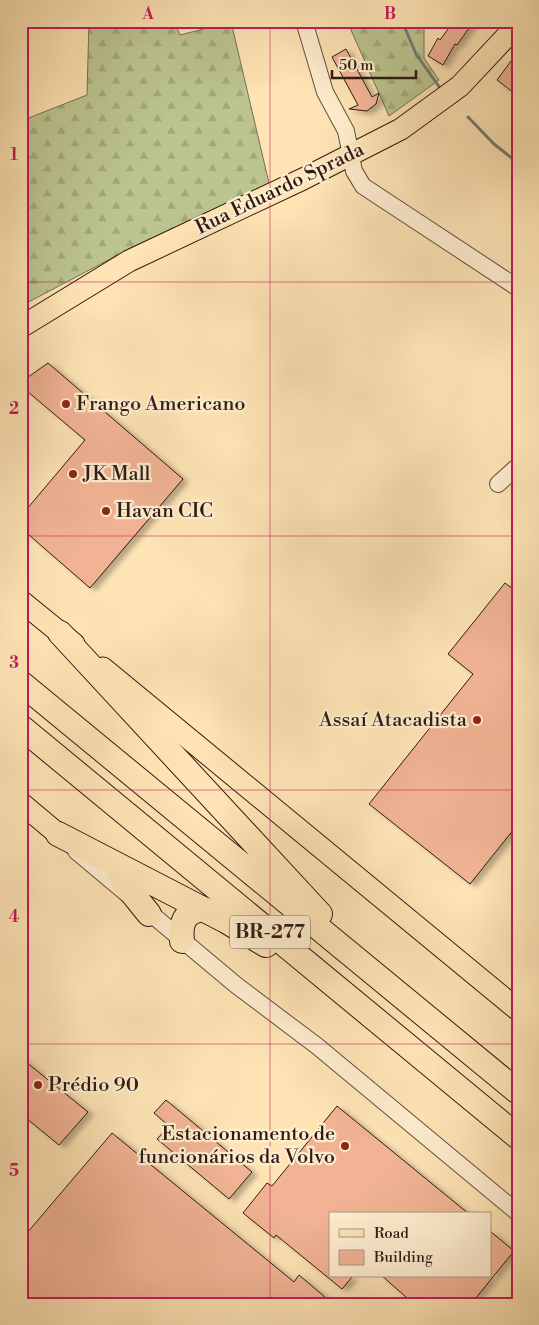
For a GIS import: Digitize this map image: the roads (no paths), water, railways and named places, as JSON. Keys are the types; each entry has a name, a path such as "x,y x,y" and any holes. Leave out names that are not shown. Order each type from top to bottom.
{"highway":[{"path":"60,632 381,980"},
{"name":"BR-277","path":"21,683 518,1092"},
{"name":"BR-277","path":"21,727 518,1137"},
{"path":"58,834 246,932 289,961 518,1137"},
{"path":"116,865 124,883 149,914"},
{"path":"182,941 182,922 187,914 194,910 204,909"}],"main road":[{"name":"Rua Eduardo Sprada","path":"21,327 129,262 350,156 401,129 442,101 476,71 518,24"},
{"path":"21,600 518,1010"},
{"path":"21,804 58,834"}],"street":[{"path":"304,21 325,92 346,131 350,156 357,179 362,186 518,288"},
{"path":"498,484 518,466"},
{"path":"58,834 149,914 236,986 317,1046 518,1213"}],"waterway":[{"path":"402,21 416,54 440,88"},
{"path":"468,117 494,144 518,163"}],"place":[{"name":"Frango Americano","path":"66,404"},
{"name":"JK Mall","path":"73,474"},
{"name":"Havan CIC","path":"106,511"},
{"name":"Assaí Atacadista","path":"477,720"},
{"name":"Prédio 90","path":"38,1085"},
{"name":"Estacionamento de funcionários da Volvo","path":"345,1146"}]}
